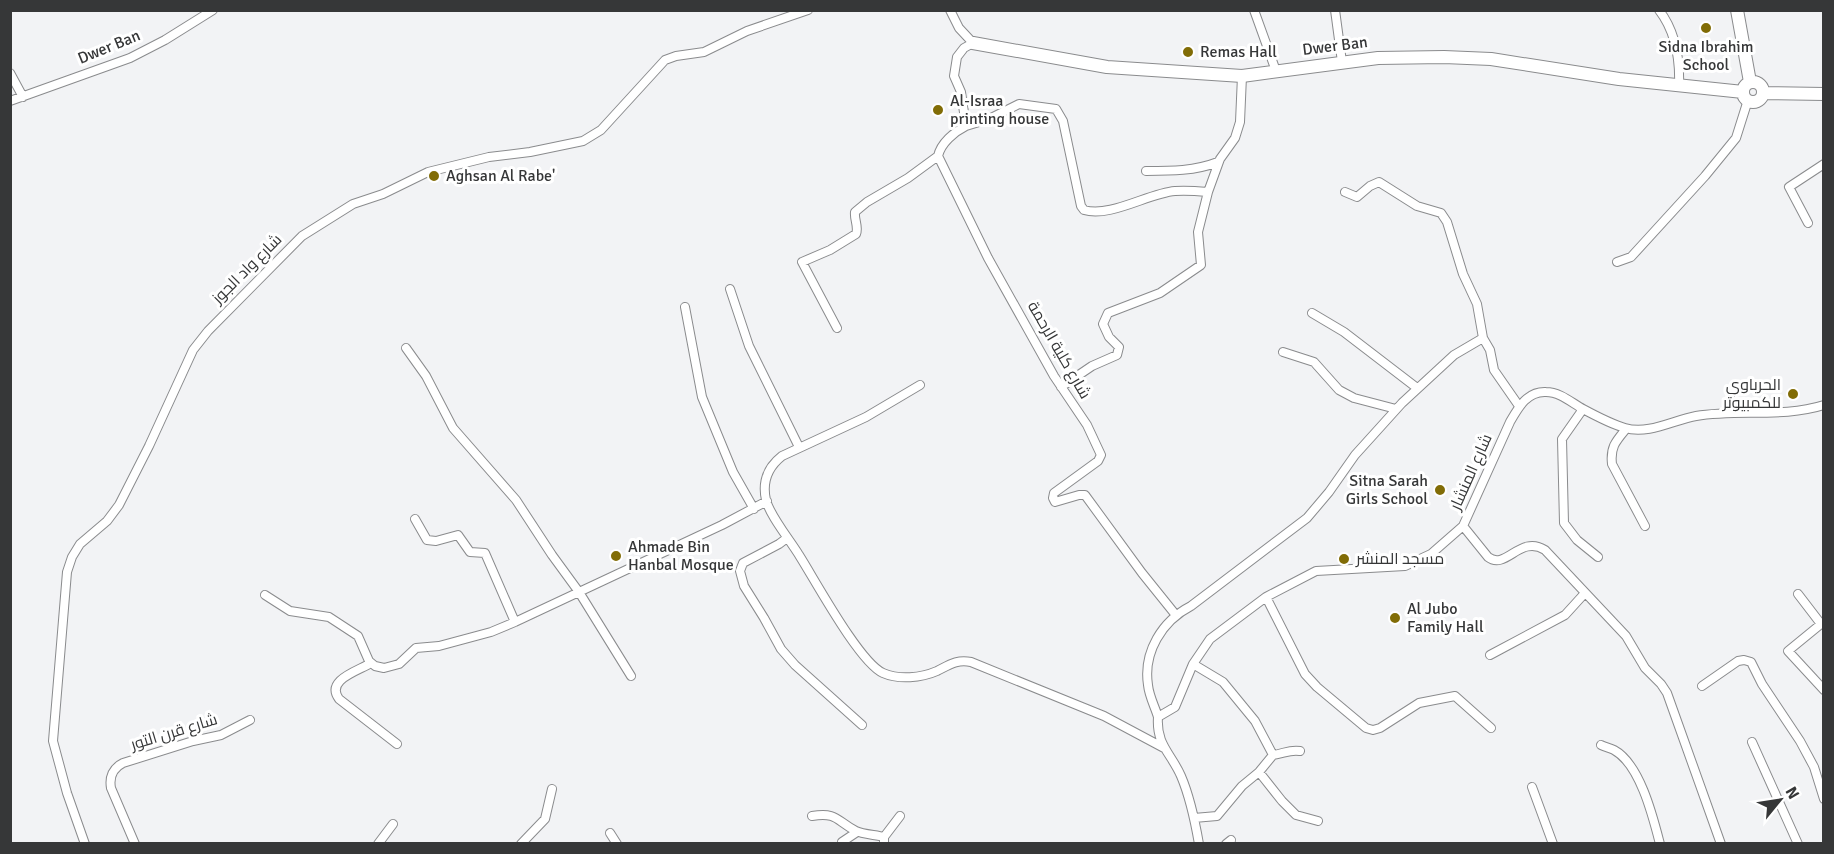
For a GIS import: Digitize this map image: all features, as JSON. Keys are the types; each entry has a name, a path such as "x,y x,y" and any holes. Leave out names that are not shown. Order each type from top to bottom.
{"street":[{"name":"Dwer Ban","path":"10,101 130,58 165,40 213,10"},
{"name":"شارع واد الجوز","path":"85,843 67,793 53,741 67,572 76,550 107,521 119,505 193,350 208,331 302,236 353,204 383,194 428,172 489,157 530,152 583,141 600,130 633,96 656,67 665,60 704,52 747,32 808,10"},
{"path":"950,10 959,28 973,43 964,48 957,57 954,76 962,92 966,126"},
{"path":"1254,10 1276,71"},
{"path":"1335,10 1342,62"},
{"path":"1659,10 1675,43 1680,61 1679,86"},
{"path":"1617,262 1631,257 1705,176 1736,138 1747,92 1737,10"},
{"name":"Dwer Ban","path":"973,43 1107,67 1242,76 1378,58 1491,59 1619,80 1747,92"},
{"path":"10,73 23,97"},
{"path":"1061,387 1092,366 1117,355 1119,347 1109,337 1103,324 1108,313 1160,293 1201,265 1198,232 1218,162 1235,138 1240,122 1242,76"},
{"path":"1747,92 1760,84 1763,93 1824,94"},
{"path":"837,328 802,262 830,250 856,234 858,230 854,218 855,212 938,156 945,142 966,126 989,119 1019,104 1056,109 1063,121 1081,206 1084,210 1089,212 1142,201 1174,191 1208,192"},
{"name":"شارع كلية الرحمة","path":"938,156 988,258 1061,387 1099,447 1101,455 1098,461 1054,493 1055,502 1085,495 1175,615"},
{"path":"1146,171 1178,171 1207,167 1218,162"},
{"path":"1808,223 1789,187 1824,164"},
{"path":"1345,192 1357,197 1379,182 1418,206 1441,213 1447,222 1463,274 1477,304 1483,338 1490,350 1494,370 1519,406 1528,397 1546,392 1557,394 1626,429 1643,430 1695,416 1736,412 1791,412 1824,405"},
{"path":"730,289 749,346 799,447"},
{"path":"685,307 702,397 733,472 754,509"},
{"path":"1312,313 1344,332 1417,388"},
{"path":"1199,843 1181,776 1157,732 1158,717 1148,685 1149,654 1160,633 1175,615 1191,606 1307,518 1355,455 1396,409 1454,355 1483,338"},
{"path":"406,348 426,376 453,428 516,500 579,592 631,676"},
{"path":"1282,352 1314,362 1339,390 1354,398 1396,409"},
{"path":"920,385 866,417 782,456 765,479 766,501 822,594 868,661 883,673 891,676 911,677 928,674 955,662 971,662 1104,716 1165,749"},
{"name":"شارع المنشار","path":"1158,717 1175,707 1193,664 1210,639 1266,597 1316,572 1405,566 1431,554 1463,526 1519,406"},
{"path":"1583,409 1562,439 1564,523 1577,540 1598,557"},
{"path":"1626,429 1612,445 1612,464 1645,526"},
{"path":"265,595 290,611 329,617 354,633 360,639 372,663 384,668 403,661 416,648 439,646 491,632 515,622 754,509 766,501"},
{"path":"415,519 427,540 436,542 458,535 470,552 485,553 515,622"},
{"path":"1463,526 1488,557 1494,561 1500,561 1528,546 1541,547 1626,636 1646,668 1665,688 1721,843"},
{"path":"787,538 743,563 740,574 744,586 788,658 862,725"},
{"path":"1490,656 1565,615 1585,593"},
{"path":"1798,594 1821,624 1788,651 1824,690"},
{"path":"1266,597 1305,674 1366,728 1378,730 1419,704 1455,696 1491,728"},
{"path":"1702,686 1738,661 1751,662 1762,684 1800,741 1814,767 1824,799"},
{"path":"372,663 338,682 335,687 336,694 397,744"},
{"path":"1193,664 1223,682 1255,722 1273,755"},
{"name":"شارع قرن التور","path":"135,843 111,788 110,778 115,769 123,763 193,741 221,735 250,720"},
{"path":"1752,742 1798,843"},
{"path":"1601,745 1615,750 1633,769 1644,792 1660,843"},
{"path":"1194,818 1217,816 1242,786 1259,772 1273,755 1284,754 1292,750 1300,751"},
{"path":"1259,772 1296,815 1318,821"},
{"path":"1533,787 1553,843"},
{"path":"521,843 545,819 552,789"},
{"path":"812,816 824,814 838,818 857,832"},
{"path":"842,842 857,832 867,832 884,840 900,816"},
{"path":"378,843 393,824"},
{"path":"610,833 617,843"}],"place":[{"name":"Sidna Ibrahim School","path":"1706,28"},
{"name":"Remas Hall","path":"1188,52"},
{"name":"Al-Israa printing house","path":"938,110"},
{"name":"Aghsan Al Rabe'","path":"434,176"},
{"name":"الحرباوي للكمبيوتر","path":"1793,394"},
{"name":"Sitna Sarah Girls School","path":"1440,490"},
{"name":"Ahmade Bin Hanbal Mosque","path":"616,556"},
{"name":"مسجد المنشر","path":"1344,559"},
{"name":"Al Jubo Family Hall","path":"1395,618"}]}
